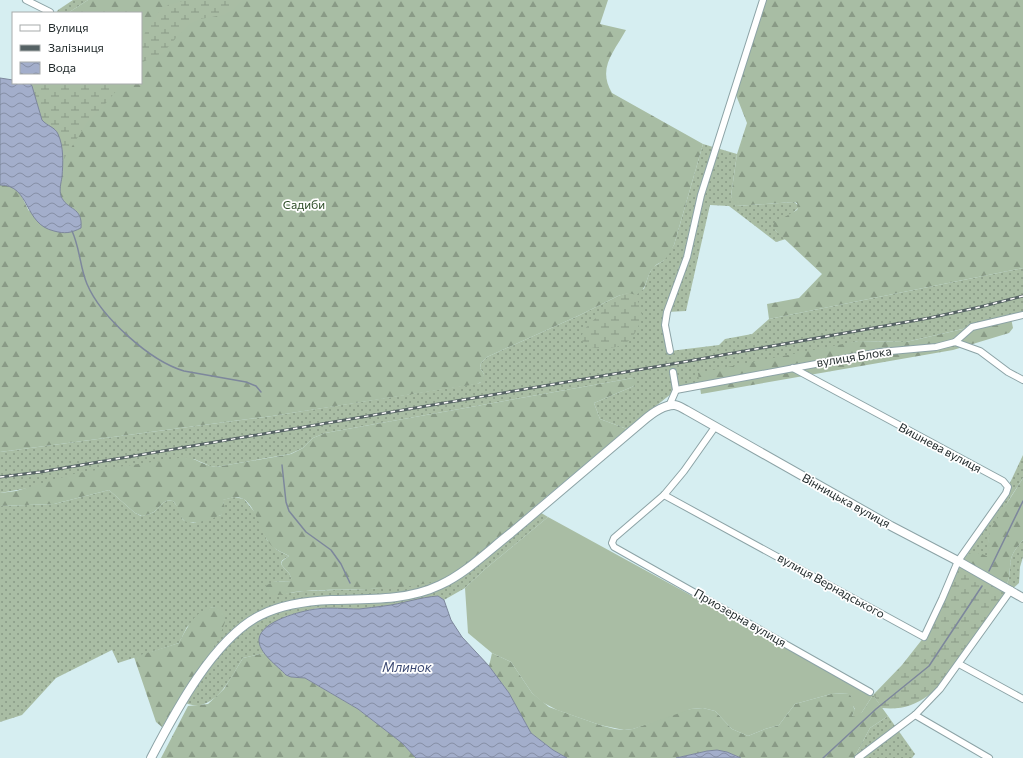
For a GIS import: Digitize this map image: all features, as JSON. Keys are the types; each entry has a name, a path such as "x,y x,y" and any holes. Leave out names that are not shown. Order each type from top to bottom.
{"street":[{"path":"26,0 50,12"},
{"path":"670,351 665,325 667,312 687,257 701,195 763,0"},
{"path":"955,342 972,327 1023,315"},
{"path":"955,342 980,350 1008,372 1023,380"},
{"name":"вулиця Блока","path":"676,390 880,352 936,347 955,342"},
{"name":"Вишнева вулиця","path":"793,368 1003,482 1008,487 1006,493 958,561"},
{"path":"151,758 198,677 215,654 236,632 252,620 276,608 303,601 395,597 419,593 439,586 454,578 541,508 643,421 661,409 669,406 676,390 673,372"},
{"name":"Вінницька вулиця","path":"669,406 678,406 715,426 891,526 958,561 1023,598"},
{"path":"664,495 684,471 715,426"},
{"name":"вулиця Вернадського","path":"664,495 924,637 958,561"},
{"name":"Приозерна вулиця","path":"664,495 614,538 612,543 614,547 870,692"},
{"path":"858,758 915,715 940,689 1010,590"},
{"path":"959,664 1023,699"},
{"path":"915,715 989,758"}],"green space":[{"path":"73,0 88,0 70,12 57,12"},
{"name":"Садиби","path":"88,0 608,0 600,24 626,30 612,53 607,68 606,76 612,93 703,144 674,245 666,258 650,272 644,287 639,293 635,295 629,293 618,296 487,357 481,363 480,368 484,374 483,381 477,384 272,416 0,452 0,185 11,187 19,192 29,211 75,210 67,205 61,197 29,84 142,84 142,12 70,12"},
{"path":"187,0 242,0 232,10 224,15 200,19 191,23 162,54 142,62 142,38 160,11 168,5"},
{"path":"763,0 1023,0 1023,268 769,319 767,304 799,298 822,274 775,230 773,226 774,223 797,210 797,203 736,206 731,196 737,154 747,123 734,90"},
{"path":"35,84 122,84 100,110 88,121 64,159 57,133 42,120 32,86"},
{"path":"703,144 737,154 731,196 736,206 794,202 798,205 798,208 775,230 786,239 776,242 729,206 710,205 686,311 667,312 670,351 719,345 725,339 752,334 769,319 1023,268 1023,315 906,342 858,341 702,385 676,390 627,429 600,419 594,403 634,386 633,378 325,433 313,438 303,448 290,454 216,467 194,459 0,493 0,452 272,416 480,383 484,374 480,368 481,363 487,357 618,296 644,289 653,267 663,261 674,245"},
{"path":"629,293 635,295 642,312 636,332 625,344 621,346 600,348 587,346 583,342 582,335 587,326 616,298"},
{"path":"1011,318 1013,328 1009,333 953,350 701,394 698,373 858,341 906,342"},
{"path":"633,378 636,381 634,386 594,403 600,419 627,429 463,566 444,578 419,585 294,592 271,595 266,590 265,586 273,582 292,581 289,574 281,564 289,556 270,544 250,505 239,497 223,500 225,509 221,515 200,522 185,521 176,505 170,500 164,502 154,512 142,516 135,513 109,490 54,504 0,506 0,493 16,491 77,473 186,457 216,467 291,454 303,448 313,438 325,433"},
{"path":"1023,455 1023,478 1010,498 989,537 988,558 965,554 1008,487"},
{"path":"1023,478 1023,540 1012,556 1009,577 1005,587 958,561 972,553 980,553 988,557 990,530"},
{"path":"109,490 135,513 141,516 154,512 164,502 170,500 173,501 177,506 183,520 193,523 221,515 224,504 222,500 234,497 244,499 257,515 267,540 277,550 289,556 281,563 293,581 273,582 273,595 304,591 406,586 437,580 448,575 469,560 533,508 548,517 484,570 465,588 444,600 438,596 401,604 359,609 318,608 284,617 260,645 264,653 243,658 225,687 218,695 201,705 191,705 179,700 216,607 210,608 187,627 179,643 118,663 112,650 56,678 22,715 0,722 0,506 54,504"},
{"path":"548,517 873,695 862,712 856,717 852,716 855,709 853,706 849,707 852,697 848,693 831,694 795,704 779,725 748,736 732,729 715,711 703,708 691,709 633,729 624,730 600,725 557,710 542,702 532,693 511,662 492,653 468,633 465,588 484,570"},
{"path":"1023,540 1023,557 1020,567 1019,583 1011,590 1005,587 1009,577 1011,559 1014,551"},
{"path":"958,561 1011,590 965,655 934,691 923,699 901,708 882,708 873,695 902,665 924,637"},
{"path":"216,607 222,610 225,615 225,622 218,640 162,727 156,722 134,657 179,643 189,625 198,615 209,608"},
{"path":"264,653 286,675 305,678 358,709 402,743 416,758 161,758 188,706 208,704 224,689 243,658"},
{"path":"492,653 511,662 532,693 549,707 615,729 633,729 681,711 703,708 715,711 732,729 748,736 779,725 795,704 831,694 849,693 852,697 855,710 852,716 862,712 873,695 888,716 870,728 854,758 741,758 727,752 717,750 676,758 567,758 553,750 531,733 509,693 489,666"},
{"path":"888,716 915,754 912,758 854,758 870,728"}],"water":[{"path":"0,78 12,80 12,84 31,84 42,120 58,134 63,155 60,194 64,201 80,216 81,228 65,233 44,227 31,213 23,198 17,191 10,187 0,185"},
{"name":"Млинок","path":"438,596 444,600 451,620 462,637 489,666 509,693 531,733 553,750 567,758 416,758 402,743 358,709 305,678 286,675 269,659 260,644 259,639 261,633 267,627 283,618 301,612 321,608 359,609 391,605"},
{"path":"717,750 727,752 741,758 676,758 707,751"}],"waterway":[{"path":"72,231 77,244 85,278 94,297 115,323 142,348 156,358 184,371 246,382 256,386 261,392"},
{"path":"282,465 286,502 289,511 306,532 331,550 341,564 350,583"},
{"path":"989,571 1023,501"},
{"path":"823,758 876,709 929,666 982,586"}],"railway":[{"path":"0,477 40,472 672,364 929,318 1023,296"}]}
